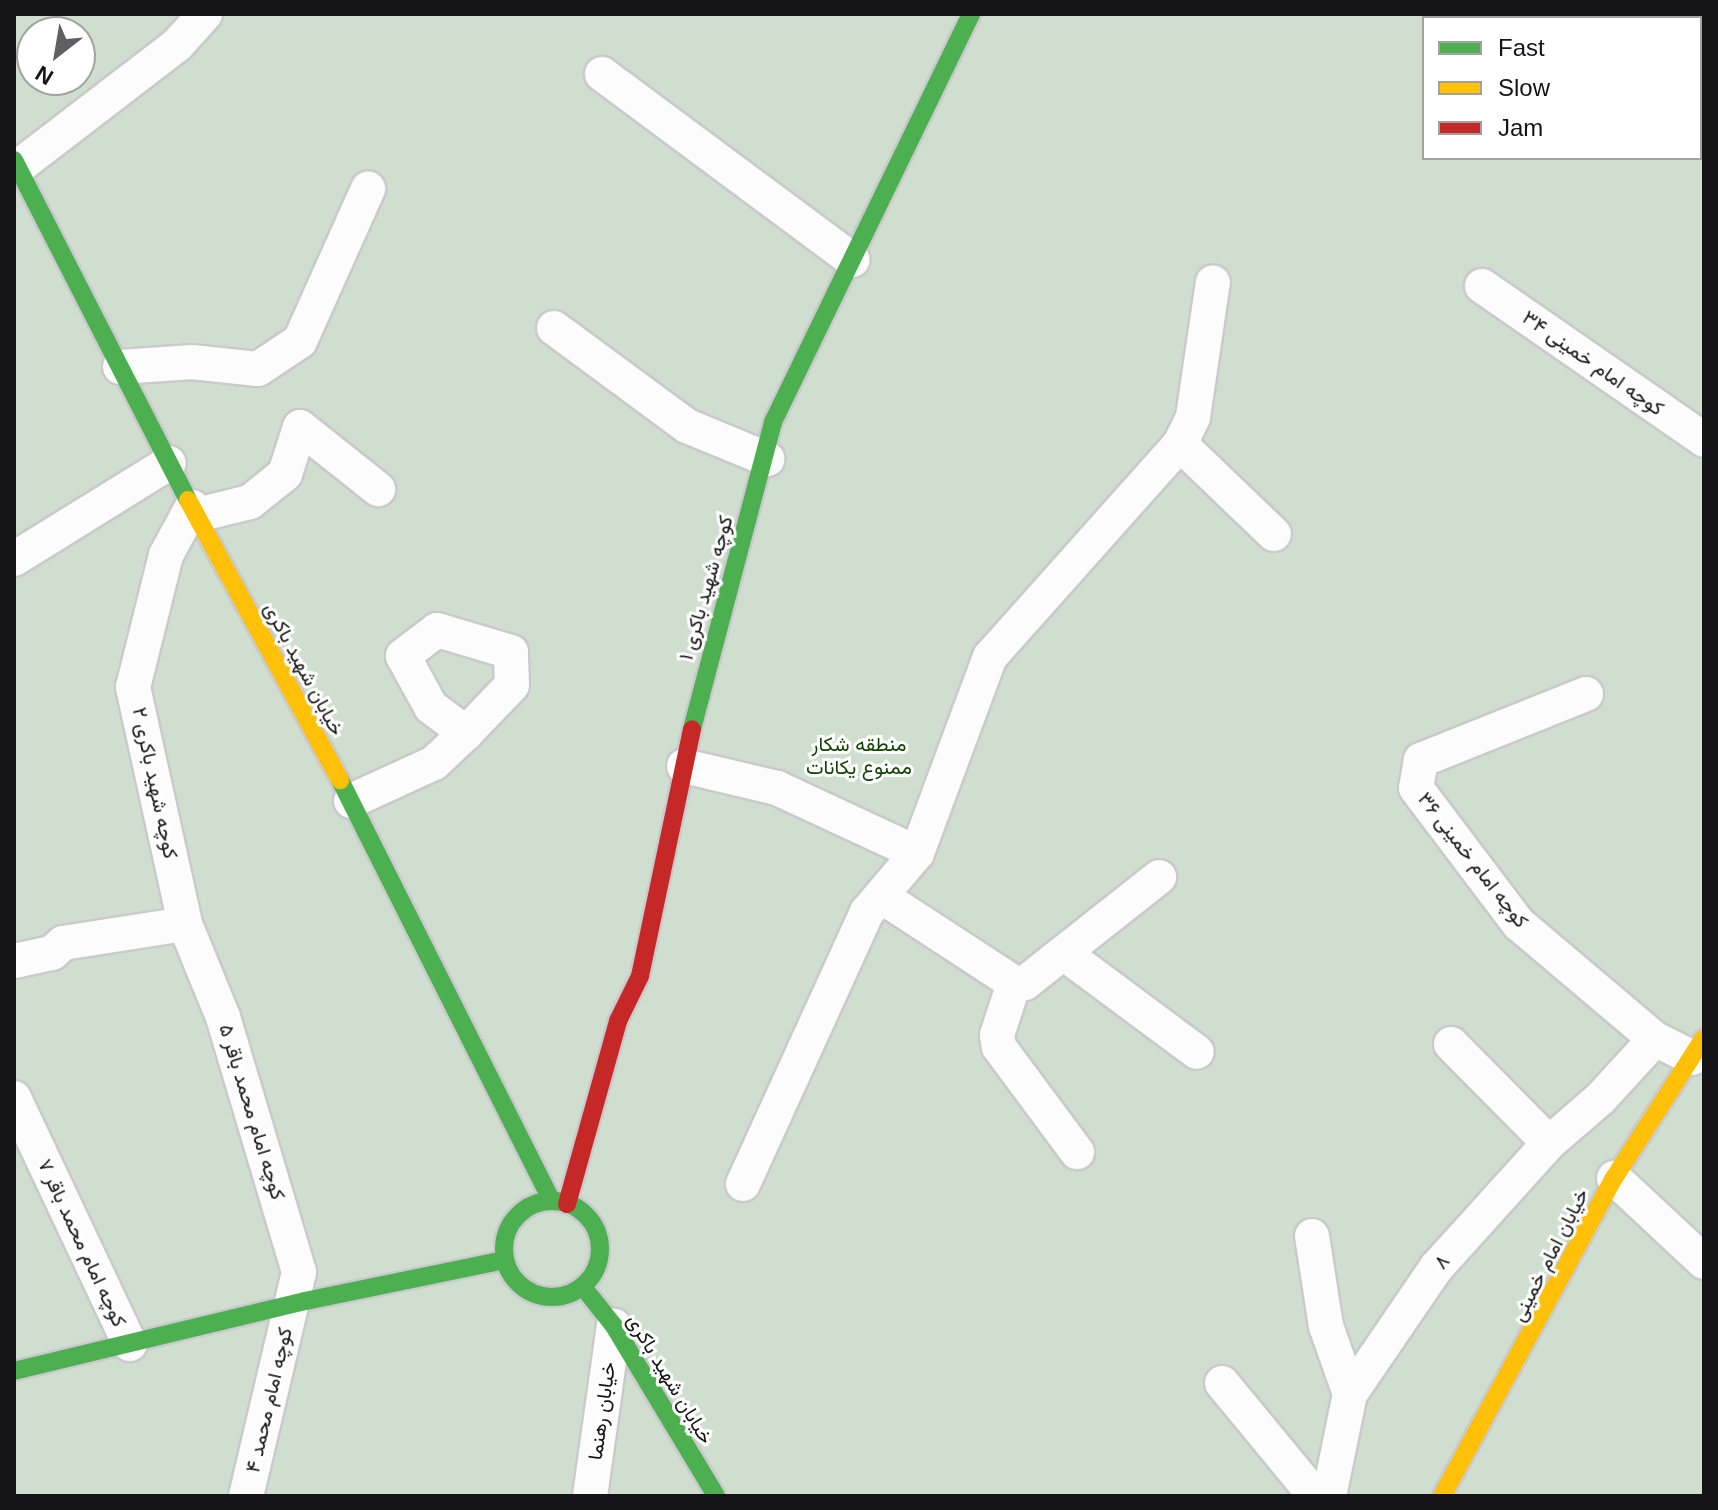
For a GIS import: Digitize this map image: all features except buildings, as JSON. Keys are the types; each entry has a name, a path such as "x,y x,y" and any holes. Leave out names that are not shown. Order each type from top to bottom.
{"main road":[{"name":"کوچه شهید باکری ۱","path":"560,1202 618,1021 640,976 702,681 767,459 773,422 971,14"},
{"name":"خیابان شهید باکری","path":"16,164 194,511 351,801 560,1202"},
{"name":"خیابان امام خمینی","path":"1442,1496 1614,1178 1698,1048"},
{"path":"560,1202 588,1218 599,1240 597,1266 583,1287 546,1298 527,1291 505,1260 505,1239 514,1219 531,1206 560,1202"},
{"path":"14,1371 293,1304 505,1260"},
{"name":"خیابان شهید باکری","path":"583,1287 614,1326 716,1496"}],"street":[{"path":"16,164 177,45 205,14"},
{"path":"602,74 852,260"},
{"path":"120,367 192,362 258,369 300,341 368,189"},
{"path":"743,1184 867,912 917,853 990,657 1180,444 1193,417 1213,282"},
{"name":"کوچه امام خمینی ۳۴","path":"1482,286 1704,440"},
{"path":"554,328 687,426 767,459"},
{"path":"194,511 250,502 285,474 300,427 378,489"},
{"path":"1180,444 1274,534"},
{"path":"14,559 169,463"},
{"name":"کوچه شهید باکری ۲","path":"185,924 133,687 166,555 194,511"},
{"name":"کوچه امام خمینی ۳۶","path":"1586,694 1421,760 1416,788 1519,924 1655,1039 1698,1048"},
{"path":"351,801 434,763 466,733"},
{"path":"684,766 777,788 917,853"},
{"path":"881,896 1014,983 1034,979 1159,877"},
{"path":"14,961 52,953 63,943 185,924"},
{"name":"کوچه امام محمد باقر ۵","path":"185,924 223,1017 288,1230 299,1272 293,1304"},
{"path":"1065,954 1197,1052"},
{"path":"1014,983 997,1035 999,1047 1077,1152"},
{"name":"۸","path":"1350,1394 1436,1268 1549,1143 1600,1099 1655,1039"},
{"path":"1451,1044 1549,1143"},
{"name":"کوچه امام محمد باقر ۷","path":"14,1098 130,1344"},
{"path":"1614,1178 1704,1262"},
{"path":"1312,1236 1326,1326 1350,1394 1329,1496"},
{"name":"کوچه امام محمد ۴","path":"246,1496 270,1378 293,1304"},
{"name":"خیابان رهنما","path":"590,1496 614,1326"},
{"path":"1222,1383 1315,1496"}],"green space":[{"name":"منطقه شکار ممنوع یکانات","path":"14,14 1704,14 1704,1496 14,1496"}],"traffic: fast":[{"path":"692,729 773,422 971,14"},
{"path":"14,160 188,500"},
{"path":"340,780 552,1201"},
{"path":"552,1201 570,1205 586,1215 596,1231 600,1249 596,1267 586,1283 570,1293 552,1297 534,1293 518,1283 508,1267 504,1249 508,1231 518,1215 534,1205 552,1201"},
{"path":"14,1371 305,1301 505,1260"},
{"path":"583,1287 614,1326 716,1496"}],"traffic: slow":[{"path":"188,500 340,780"},
{"path":"1442,1496 1614,1178 1704,1038"}],"traffic: jam":[{"path":"567,1204 618,1021 640,976 692,729"}]}
